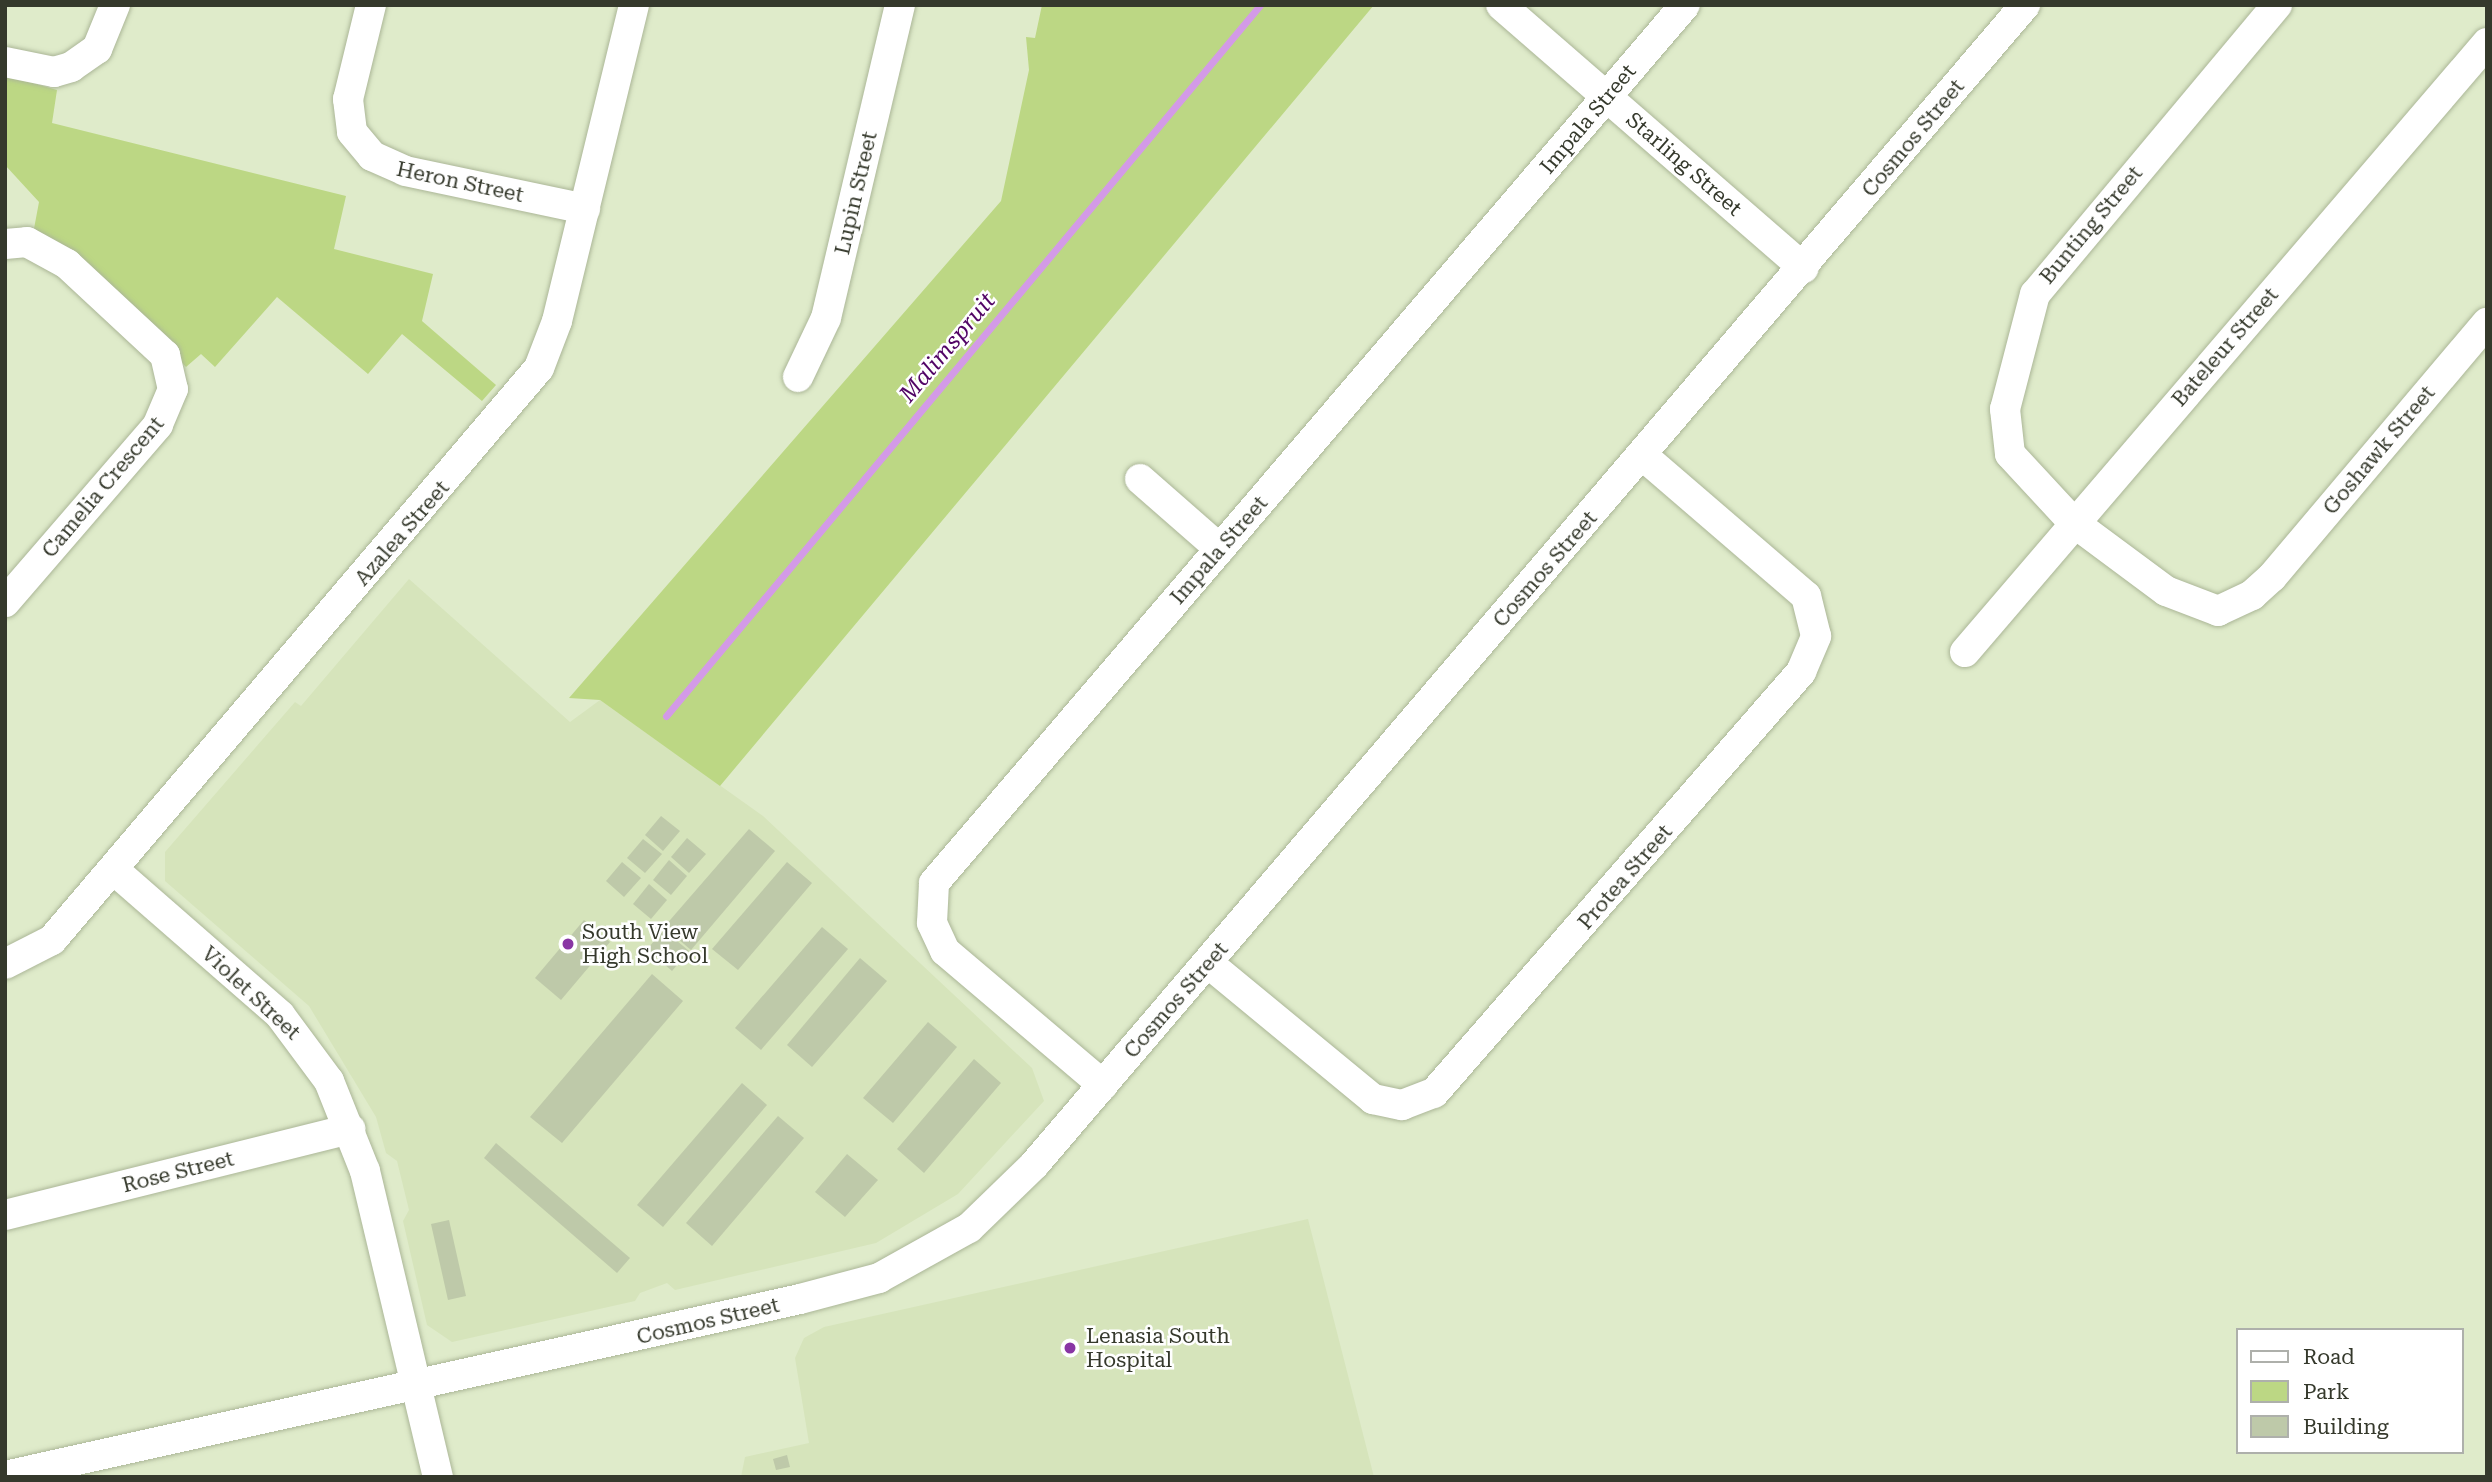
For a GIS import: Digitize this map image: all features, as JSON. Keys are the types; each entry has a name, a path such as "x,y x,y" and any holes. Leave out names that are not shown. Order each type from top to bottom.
{"street":[{"path":"5,62 54,72 71,67 97,49 115,5"},
{"name":"Heron Street","path":"371,5 348,99 352,132 372,156 405,171 585,209"},
{"name":"Azalea Street","path":"5,964 52,940 525,389 557,321 634,5"},
{"name":"Lupin Street","path":"798,377 826,318 900,5"},
{"name":"Starling Street","path":"1501,5 1804,268"},
{"name":"Impala Street","path":"1103,1084 945,951 932,923 934,883 1685,5"},
{"name":"Cosmos Street","path":"5,1476 82,1467 414,1386 879,1278 969,1228 1034,1166 1804,268 2025,5"},
{"name":"Bunting Street","path":"2272,578 2234,606 2200,608 2166,591 2073,523 2024,474 2005,434 2026,313 2049,271 2277,5"},
{"name":"Bateleur Street","path":"1965,652 2487,43"},
{"name":"Camelia Crescent","path":"5,244 27,242 67,264 165,355 173,389 158,425 5,602"},
{"name":"Goshawk Street","path":"2272,578 2487,323"},
{"name":"Protea Street","path":"1208,963 1373,1099 1402,1105 1434,1093 1774,703 1812,654 1815,620 1806,596 1642,455"},
{"path":"1140,479 1220,549"},
{"name":"Violet Street","path":"114,870 299,1035 329,1081 350,1129 375,1209 414,1386 438,1477"},
{"name":"Rose Street","path":"5,1215 350,1129"}],"shaded area":[{"name":"South View High School","path":"409,579 570,722 600,700 763,816 1032,1068 1044,1101 958,1194 876,1243 675,1290 667,1283 640,1293 635,1301 452,1342 427,1325 403,1221 409,1210 397,1161 386,1153 376,1117 309,1006 165,881 165,852 295,702 301,706"},
{"name":"Lenasia South Hospital","path":"1308,1219 1374,1477 741,1477 745,1457 809,1443 795,1358 804,1338 824,1327"}],"green space":[{"path":"1042,5 1374,5 720,786 600,700 569,698 1001,201 1029,70 1026,37 1035,38"},
{"path":"5,75 57,90 52,123 346,196 334,249 433,274 422,321 496,385 482,401 402,334 368,374 277,297 215,367 201,354 186,367 141,320 33,234 39,202 5,165"}],"building":[{"path":"661,816 680,831 663,851 645,835"},
{"path":"749,829 775,851 691,950 664,927"},
{"path":"687,838 706,854 689,873 671,857"},
{"path":"643,839 662,854 645,873 627,858"},
{"path":"669,860 687,876 671,895 653,880"},
{"path":"622,862 641,878 624,897 606,881"},
{"path":"787,862 812,883 738,970 712,949"},
{"path":"649,884 667,900 651,919 633,904"},
{"path":"584,920 610,942 561,1000 535,978"},
{"path":"822,927 848,949 761,1050 735,1028"},
{"path":"664,930 689,951 672,971 647,949"},
{"path":"860,958 887,981 812,1067 787,1045"},
{"path":"652,974 683,1001 562,1143 530,1117"},
{"path":"928,1022 957,1047 893,1123 863,1098"},
{"path":"974,1059 1001,1083 924,1173 897,1149"},
{"path":"742,1083 767,1105 663,1227 637,1205"},
{"path":"778,1116 804,1138 712,1246 686,1223"},
{"path":"496,1143 630,1258 617,1273 484,1158"},
{"path":"847,1154 878,1180 845,1217 815,1192"},
{"path":"449,1220 466,1296 448,1300 431,1224"},
{"path":"787,1455 790,1467 776,1470 773,1459"}],"waterway":[{"name":"Malimspruit","path":"666,716 1260,5"}],"place":[{"name":"South View High School","path":"568,944"},
{"name":"Lenasia South Hospital","path":"1070,1348"}]}
